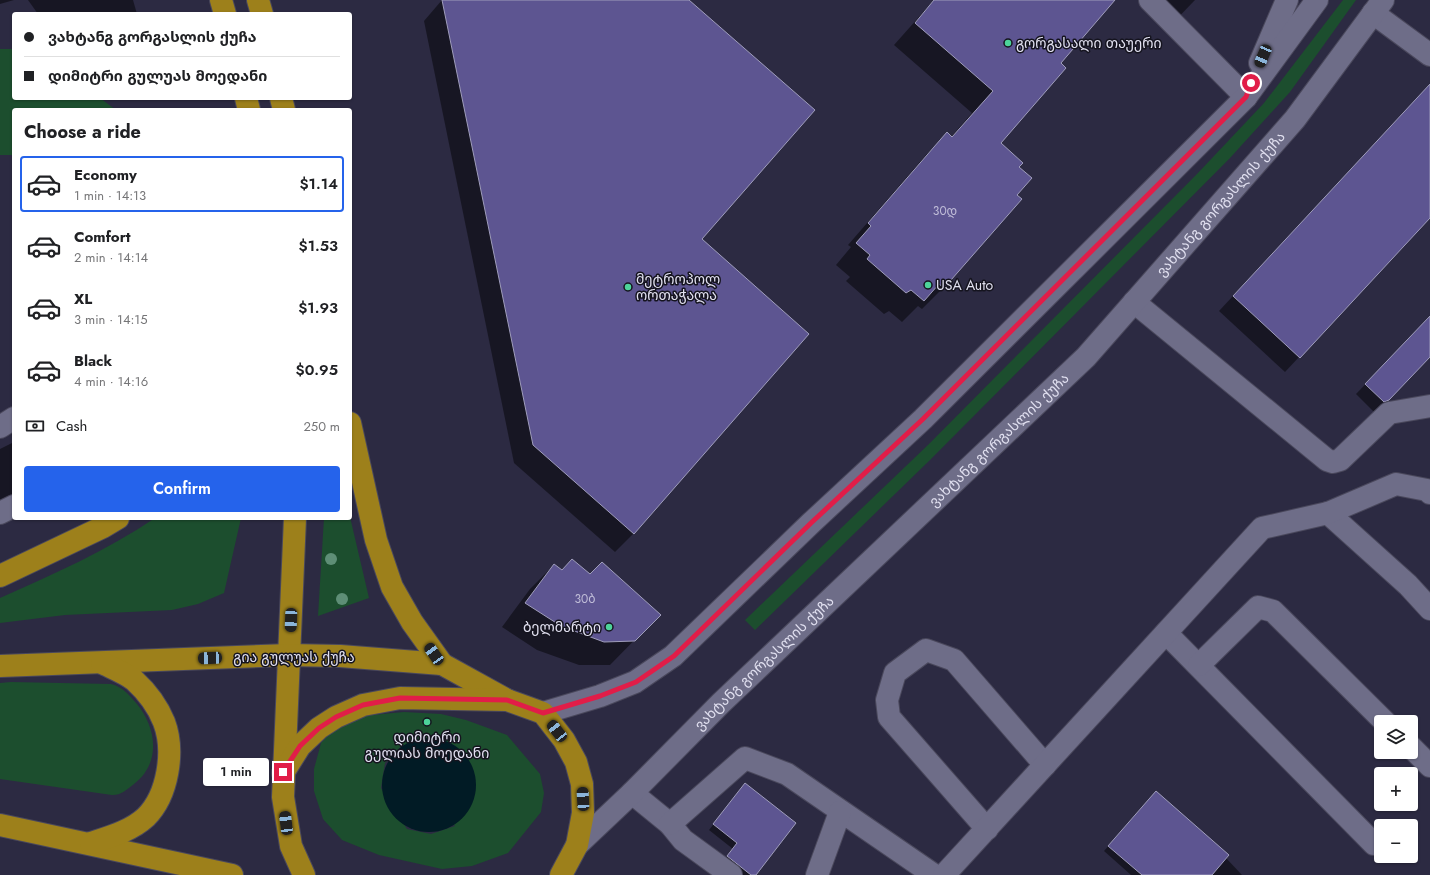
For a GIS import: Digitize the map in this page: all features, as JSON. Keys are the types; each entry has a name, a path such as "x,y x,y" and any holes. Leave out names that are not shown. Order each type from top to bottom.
{"highway":[{"path":"221,0 224,12"},
{"path":"258,0 261,12"},
{"path":"352,432 376,540 392,587 412,622 442,664"},
{"path":"0,576 114,520"},
{"path":"295,520 283,797 286,823 291,846 304,875"},
{"name":"გია გულუას ქუჩა","path":"0,666 289,655 340,656 442,664 507,700"},
{"path":"91,843 123,832 146,817 157,801 166,780 169,758 168,739 164,722 148,694 133,679 100,662"},
{"path":"283,772 300,746 319,728 336,717 363,705 400,698 507,700 543,713 564,740 576,762 582,784 584,813 577,845 562,875"},
{"path":"0,825 91,843 232,875"}],"street":[{"path":"1150,0 1246,97"},
{"path":"1246,97 1287,0"},
{"path":"543,713 600,696 636,682 674,656 811,523 923,419 1246,97 1317,0"},
{"path":"1378,6 1430,55"},
{"name":"ვახტანგ გორგასლის ქუჩა","path":"577,845 632,793 721,703 1086,357 1295,119 1378,6"},
{"path":"1134,302 1327,460 1334,462 1340,460 1389,413 1430,406"},
{"path":"0,427 12,419"},
{"path":"944,875 1262,528 1328,513 1396,484 1427,490 1430,493"},
{"path":"0,513 12,507"},
{"path":"1328,513 1408,585 1430,609"},
{"path":"1199,665 1258,607 1273,611 1378,715"},
{"path":"1166,633 1374,844"},
{"path":"987,828 889,718 887,700 895,673 926,650 954,660 1045,765"},
{"path":"1418,754 1430,766"},
{"path":"670,824 745,758 787,774 840,812 934,875"},
{"path":"632,793 670,824 683,840 731,875"},
{"path":"818,875 840,812"}],"green space":[{"path":"1343,0 1356,0 1290,92 1230,158 930,460 755,630 745,620 929,444 1197,174 1264,103"},
{"path":"0,49 12,49 12,100 103,100 113,108 12,108 12,155 0,155"},
{"path":"152,520 241,520 224,593 198,604 172,610 65,615 0,623 0,598 60,571"},
{"path":"324,520 351,520 369,598 318,616"},
{"path":"0,683 111,684 122,689 137,704 144,714 152,735 152,756 149,766 143,776 124,792 112,795 0,779"},
{"path":"404,712 441,714 466,720 507,735 540,774 544,793 541,812 508,853 472,866 442,869 379,855 342,840 323,819 314,791 314,769 321,743 335,727 361,716","holes":["402,745 455,826 431,834 407,829 381,788 385,763"]}],"water":[{"path":"420,738 438,738 447,741 463,751 473,767 476,776 476,794 473,803 463,819 447,829 438,832 420,832 411,829 395,819 385,803 382,794 382,776 385,767 395,751 411,741"}],"building":[{"name":"მეტროპოლ ორთაჭალა","path":"442,0 689,0 815,110 702,239 809,334 634,534 533,445"},
{"path":"934,0 1115,0 1061,63 1066,68 1001,143 1023,163 1019,167 1032,178 1017,195 1022,199 944,288 939,284 924,301 911,290 906,293 867,259 870,255 856,243 871,226 868,223 947,132 952,137 993,91 915,23"},
{"path":"1430,84 1430,218 1300,358 1233,296"},
{"path":"1430,316 1430,357 1389,400 1384,402 1365,384"},
{"path":"572,559 590,574 602,562 661,615 635,641 604,642 561,626 525,603 554,564 562,570"},
{"path":"745,783 796,823 756,875 751,875 727,856 737,843 713,824"},
{"path":"1156,791 1229,855 1212,875 1142,875 1108,846"}],"place":[{"name":"გორგასალი თაუერი","path":"1008,43"},
{"name":"USA Auto","path":"928,285"},
{"name":"მეტროპოლ ორთაჭალა","path":"628,287"},
{"name":"ბელმარტი","path":"609,627"},
{"name":"დიმიტრი გულიას მოედანი","path":"427,722"}],"route":[{"path":"283,772 300,746 319,728 336,717 363,705 400,698 507,700 543,713 600,696 636,682 674,656 811,523 923,419 1088,256 1246,97 1251,83"}]}
